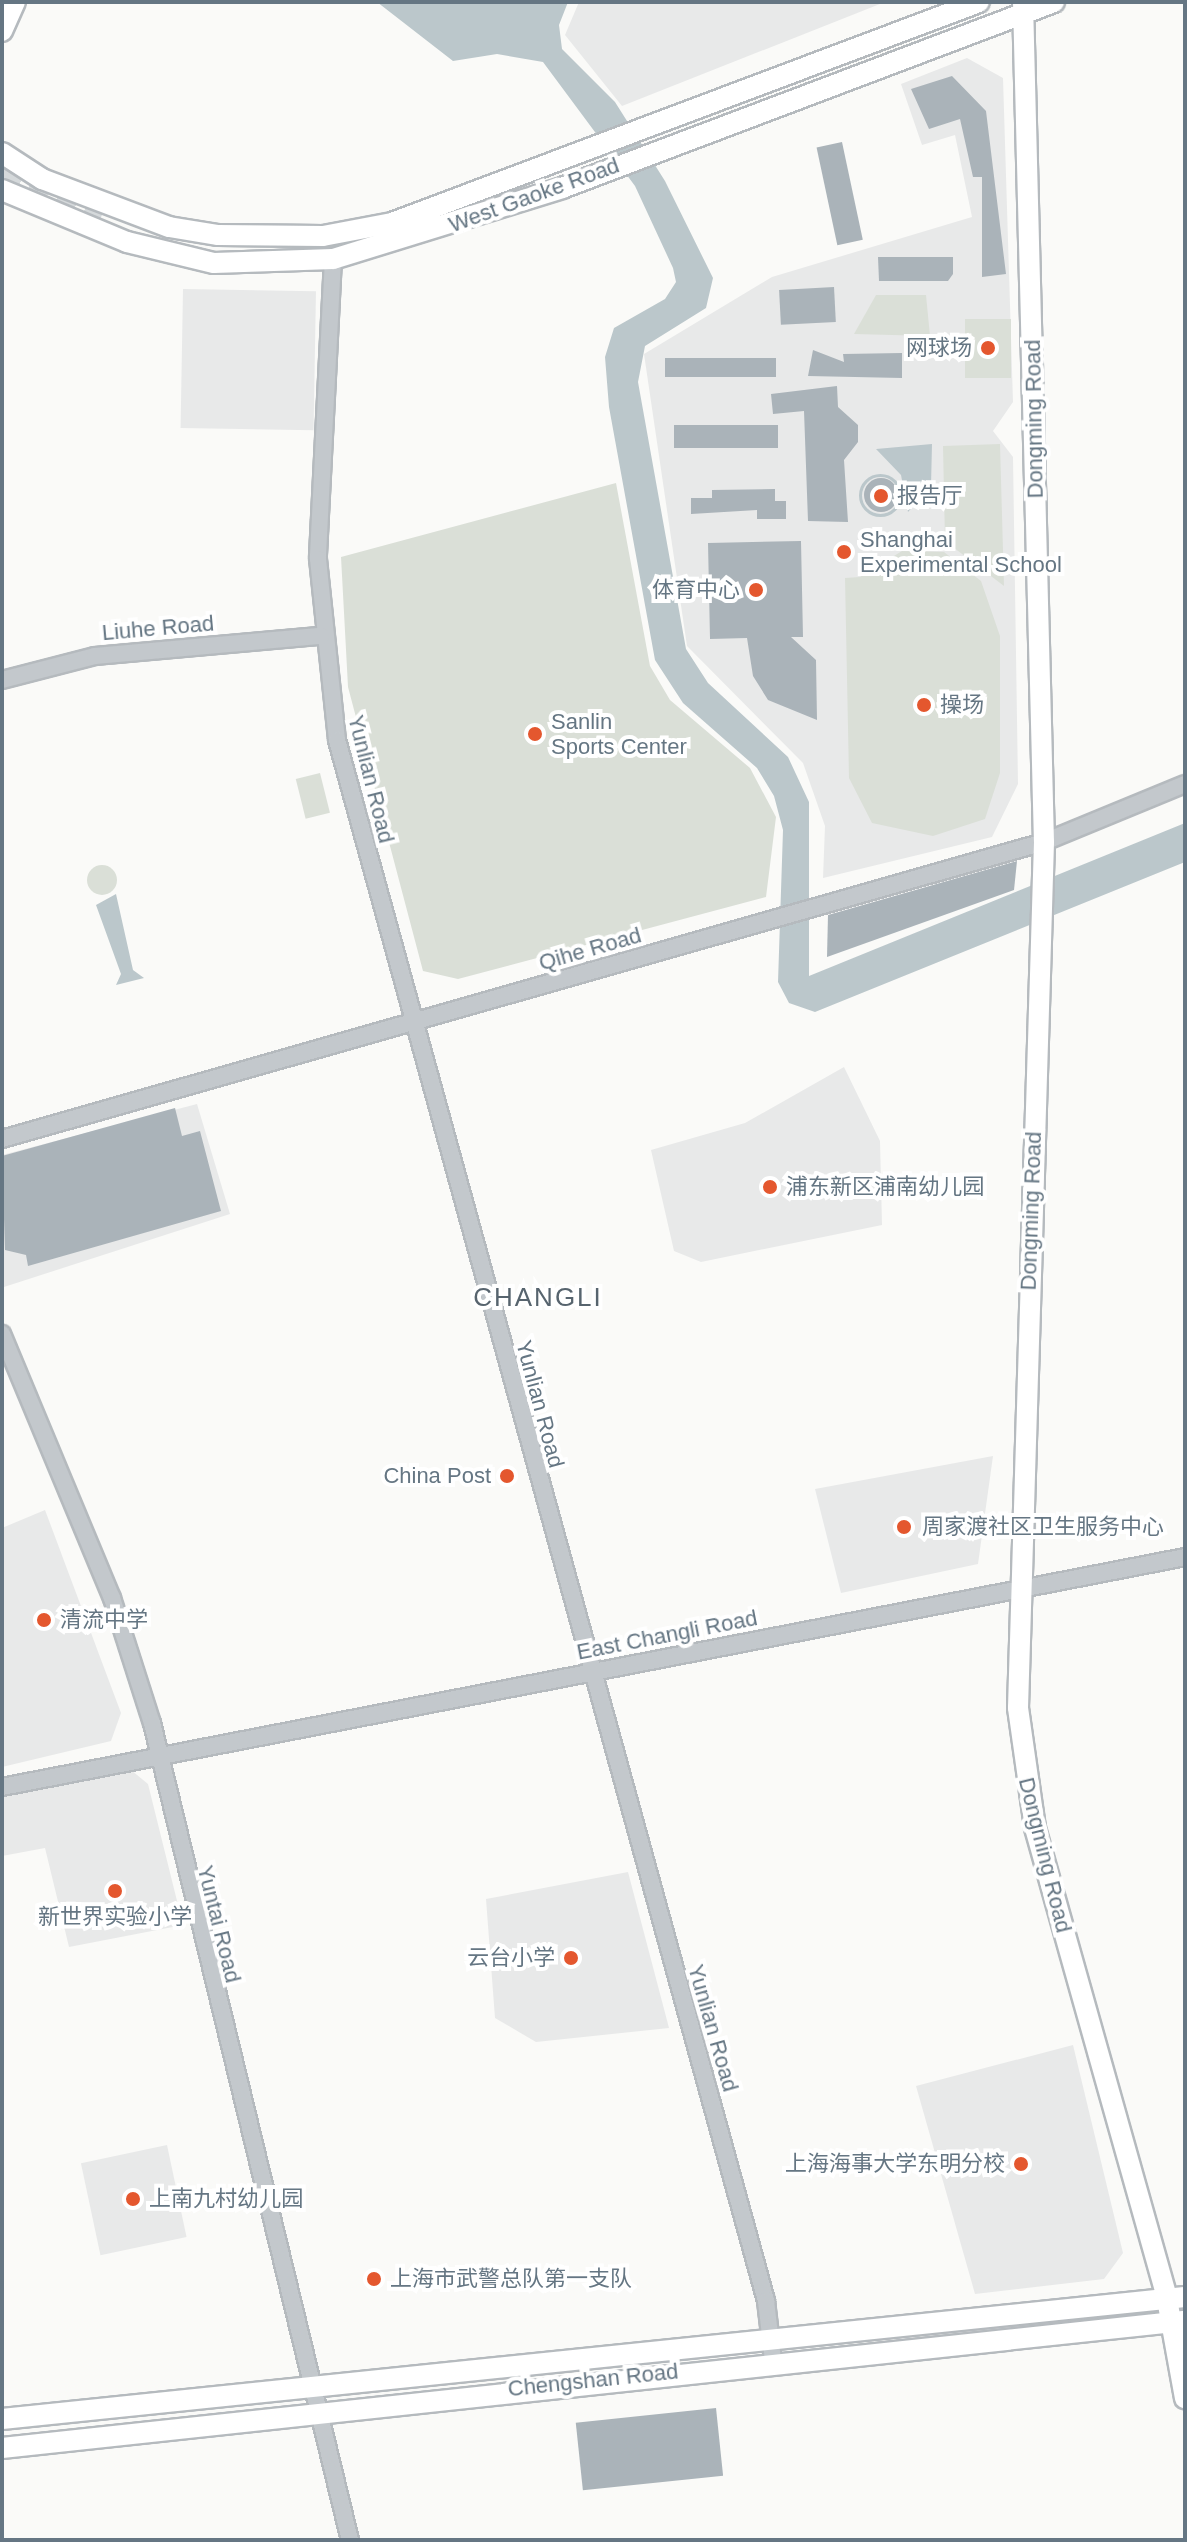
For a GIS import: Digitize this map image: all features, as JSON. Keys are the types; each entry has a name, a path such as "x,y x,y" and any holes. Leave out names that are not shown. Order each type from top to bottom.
{"main road":[{"path":"2,31 15,2"},
{"name":"West Gaoke Road","path":"2,153 42,179 169,227 218,235 323,236 392,223 979,2"},
{"name":"West Gaoke Road","path":"2,190 127,242 214,263 333,259 412,236 610,167 1023,8 1054,2"},
{"name":"Dongming Road","path":"1023,8 1044,842 1016,1590 1019,1722 1032,1813 1176,2298 1185,2398"},
{"path":"101,218 217,247 315,249 412,236"},
{"name":"Chengshan Road","path":"2,2419 312,2388 771,2335 1176,2298"},
{"name":"Chengshan Road","path":"2,2448 318,2409 1179,2321"}],"street":[{"name":"Yunlian Road","path":"333,259 319,524 321,636 337,740 411,1023 592,1671 771,2335 773,2361"},
{"name":"Liuhe Road","path":"2,680 95,656 321,636"},
{"name":"Qihe Road","path":"2,1139 1044,842 1185,784"},
{"name":"Yuntai Road","path":"2,1334 112,1598 157,1756 350,2540"},
{"name":"East Changli Road","path":"2,1787 1185,1557"}],"shaded area":[{"path":"377,2 568,2 559,25 562,49 615,102 665,181 713,278 706,308 645,346 638,382 686,649 708,683 788,757 809,802 809,976 1185,823 1185,862 815,1012 789,1003 778,982 783,830 774,796 757,768 683,703 655,660 609,407 605,357 614,328 665,299 676,282 673,268 635,186 543,62 497,54 453,61"},
{"path":"579,2 885,2 622,106 565,35"},
{"name":"Shanghai Experimental School","path":"967,58 1003,78 1013,402 993,431 1013,457 1018,784 992,837 823,878 825,826 803,763 687,646 644,354 772,277 972,217 955,135 922,145 901,84"},
{"path":"183,289 316,291 314,430 181,428"},
{"path":"876,295 926,295 930,336 854,334"},
{"name":"网球场","path":"965,319 1011,319 1011,378 965,378"},
{"path":"932,444 931,486 908,512 901,475 876,449"},
{"path":"1000,444 1004,586 945,541 943,446"},
{"name":"Sanlin Sports Center","path":"616,483 650,666 670,700 750,768 776,817 766,897 458,979 423,971 348,687 341,557"},
{"name":"操场","path":"902,551 944,552 981,581 1000,636 1000,773 985,819 933,836 872,823 849,778 845,578 860,577"},
{"path":"320,773 330,813 306,819 296,779"},
{"path":"102,865 113,869 117,880 113,891 102,895 91,891 87,880 91,869"},
{"path":"116,894 133,970 144,978 116,985 121,974 96,905"},
{"name":"浦东新区浦南幼儿园","path":"844,1067 880,1141 882,1225 701,1262 674,1251 651,1150 745,1123"},
{"path":"197,1104 230,1214 4,1287 2,1155"},
{"name":"周家渡社区卫生服务中心","path":"993,1456 978,1564 841,1593 815,1489"},
{"name":"清流中学","path":"45,1510 121,1713 111,1741 2,1767 2,1528"},
{"name":"新世界实验小学","path":"131,1770 148,1784 183,1925 69,1947 45,1848 2,1856 2,1796"},
{"name":"云台小学","path":"628,1872 669,2028 536,2042 495,2018 486,1899"},
{"name":"上海海事大学东明分校","path":"1073,2045 1123,2253 1104,2279 975,2294 916,2086"},
{"name":"上南九村幼儿园","path":"167,2145 187,2237 100,2255 81,2163"}],"building":[{"path":"952,76 986,111 1006,274 982,277 982,177 973,177 960,119 929,129 911,89"},
{"path":"842,142 863,240 837,245 817,147"},
{"path":"878,257 953,257 953,274 948,281 879,281"},
{"path":"834,287 836,322 781,325 779,290"},
{"path":"813,350 844,362 843,354 902,353 902,378 808,376"},
{"path":"665,358 776,358 776,377 665,377"},
{"path":"837,386 838,407 858,425 858,442 844,460 848,522 808,521 804,411 773,414 771,394"},
{"path":"674,425 778,425 778,448 674,448"},
{"name":"报告厅","path":"881,478 893,483 898,495 893,507 881,512 869,507 864,495 869,483"},
{"path":"775,489 775,501 786,501 786,519 757,519 757,510 691,514 691,498 712,498 712,490"},
{"name":"体育中心","path":"801,541 803,637 791,637 816,660 817,720 768,700 753,676 747,638 710,639 708,543"},
{"path":"1017,861 1014,890 827,957 828,915"},
{"path":"175,1108 182,1136 200,1131 221,1211 28,1266 26,1255 5,1250 2,1156"},
{"path":"716,2408 723,2476 583,2490 576,2423"}],"waterway":[{"path":"880,475 894,481 900,495 894,509 880,515 866,509 860,495 866,481 880,475"}],"tunnel":[{"path":"2,174 101,218"}],"place":[{"name":"网球场","path":"988,348"},
{"name":"报告厅","path":"881,496"},
{"name":"Shanghai Experimental School","path":"844,552"},
{"name":"体育中心","path":"756,590"},
{"name":"操场","path":"924,705"},
{"name":"Sanlin Sports Center","path":"535,734"},
{"name":"浦东新区浦南幼儿园","path":"770,1187"},
{"name":"China Post","path":"507,1476"},
{"name":"周家渡社区卫生服务中心","path":"904,1527"},
{"name":"清流中学","path":"44,1620"},
{"name":"新世界实验小学","path":"115,1891"},
{"name":"云台小学","path":"571,1958"},
{"name":"上海海事大学东明分校","path":"1021,2164"},
{"name":"上南九村幼儿园","path":"133,2199"},
{"name":"上海市武警总队第一支队","path":"374,2279"}],"district":[{"name":"CHANGLI","path":"538,1298"}]}
